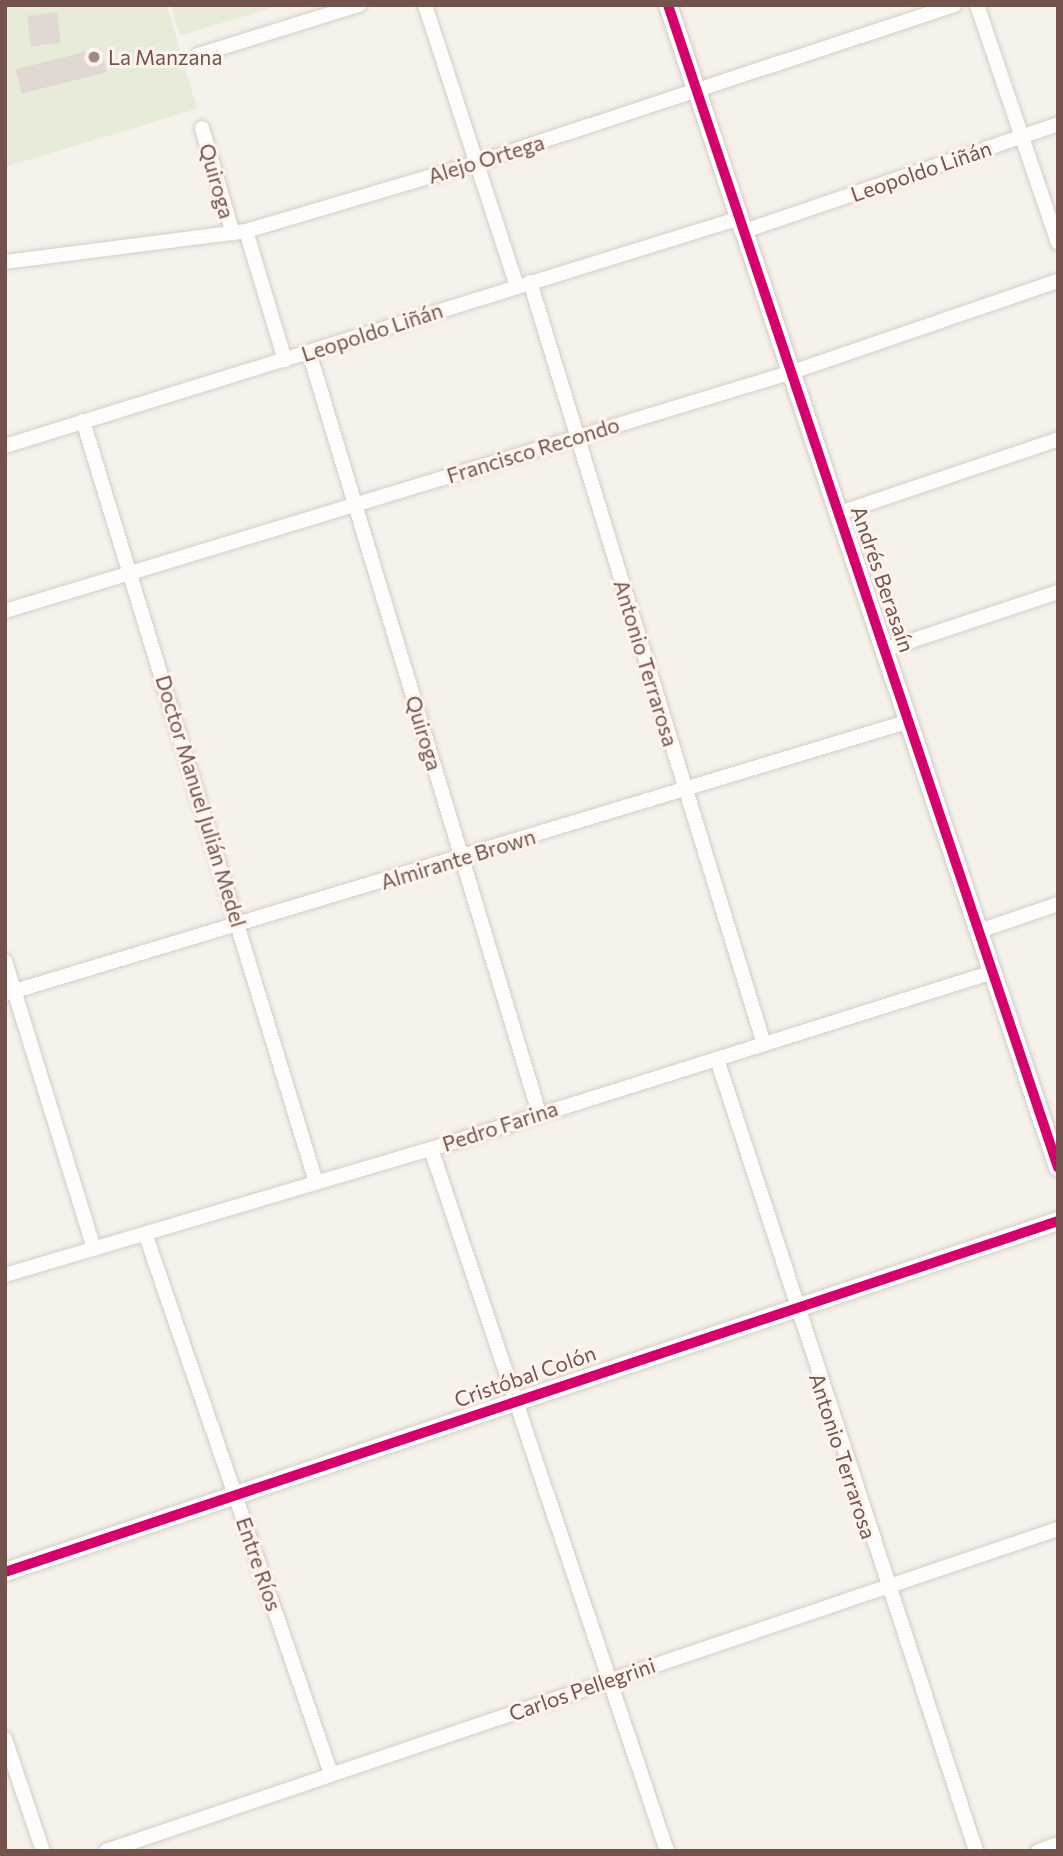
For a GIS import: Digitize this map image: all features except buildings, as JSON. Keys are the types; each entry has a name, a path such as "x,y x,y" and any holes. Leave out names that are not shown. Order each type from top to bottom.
{"street":[{"path":"198,55 359,5"},
{"name":"Antonio Terrarosa","path":"425,5 476,163 578,437 764,1044"},
{"name":"Andrés Berasaín","path":"668,5 887,649 1058,1167"},
{"name":"Alejo Ortega","path":"5,262 239,233 476,163 955,5"},
{"path":"977,5 1058,243"},
{"name":"Leopoldo Liñán","path":"5,446 523,284 742,225 1058,124"},
{"name":"Quiroga","path":"202,128 285,360"},
{"name":"Francisco Recondo","path":"5,611 792,372 1058,281"},
{"name":"Quiroga","path":"309,352 539,1113"},
{"name":"Doctor Manuel Julián Medel","path":"83,421 240,925 316,1182"},
{"path":"840,513 1058,439"},
{"path":"887,649 1058,592"},
{"name":"Almirante Brown","path":"10,992 462,859 910,721"},
{"path":"979,931 1058,904"},
{"path":"5,961 10,992 94,1249"},
{"name":"Pedro Farina","path":"5,1275 146,1236 431,1149 993,972"},
{"name":"Antonio Terrarosa","path":"717,1059 886,1585 976,1851"},
{"path":"431,1149 513,1400 667,1851"},
{"name":"Cristóbal Colón","path":"5,1572 795,1306 1058,1221"},
{"name":"Entre Ríos","path":"146,1236 331,1774"},
{"name":"Carlos Pellegrini","path":"106,1851 1058,1529"},
{"path":"5,1739 43,1851"},
{"path":"1038,1851 1058,1844"}],"green space":[{"name":"La Manzana","path":"5,5 167,5 197,109 5,167"},
{"path":"171,5 280,5 180,36"}],"cycle path":[{"path":"668,5 1058,1167"},
{"path":"5,1572 1058,1221"}],"place":[{"name":"La Manzana","path":"94,57"}]}
